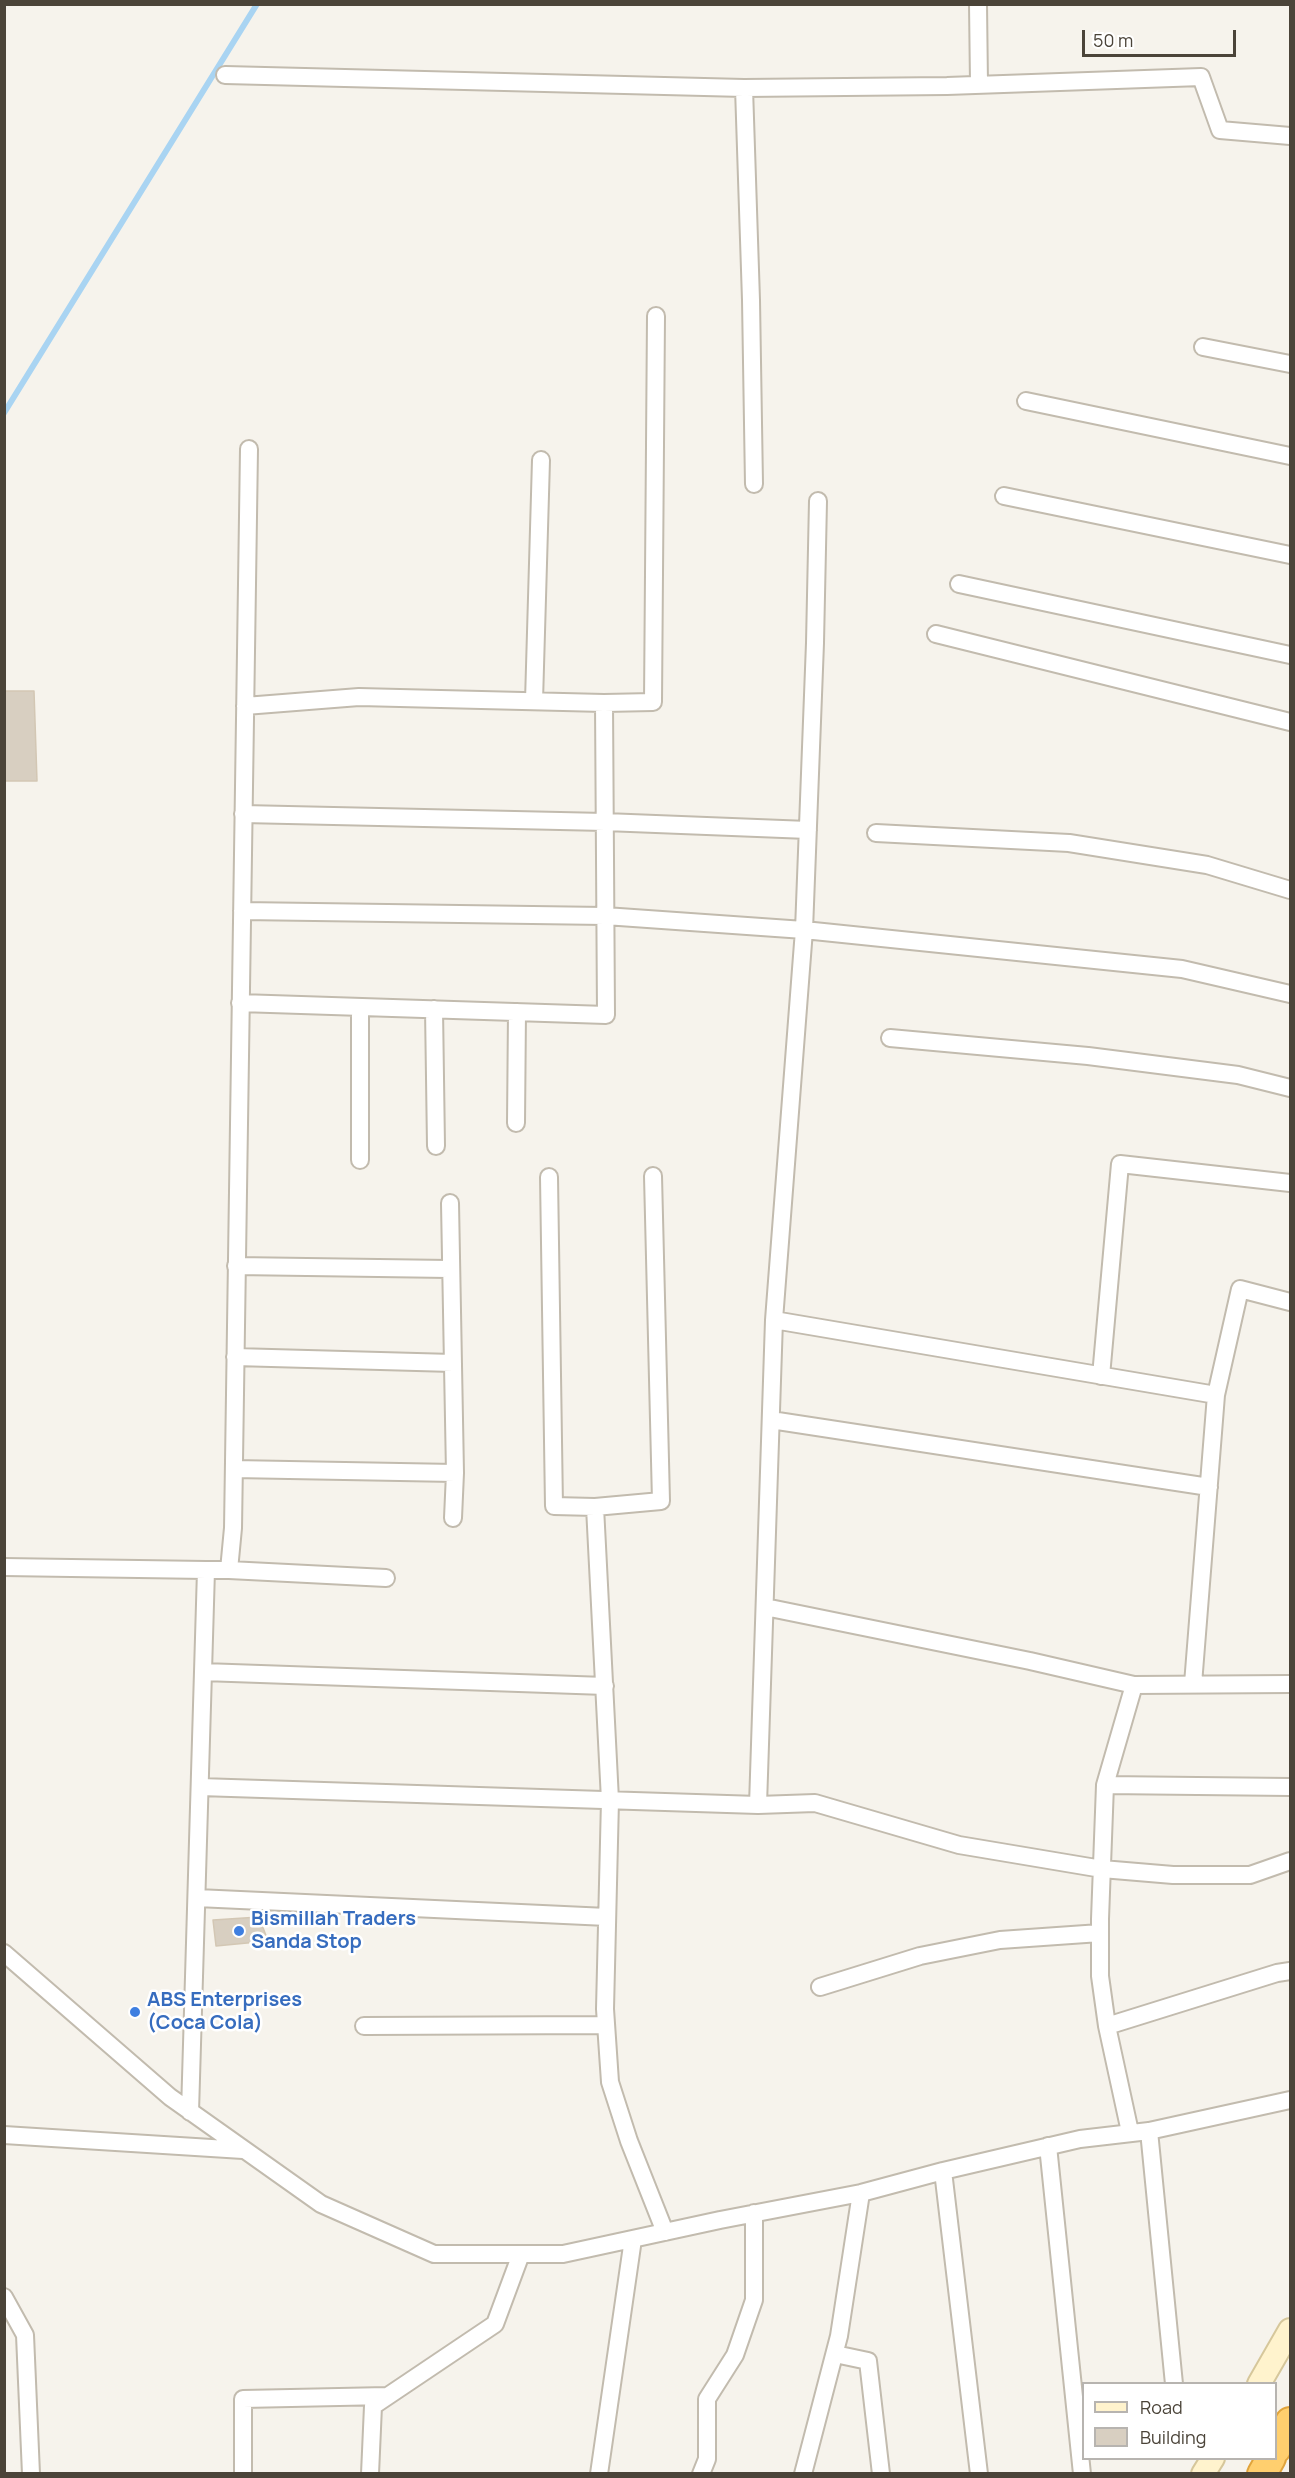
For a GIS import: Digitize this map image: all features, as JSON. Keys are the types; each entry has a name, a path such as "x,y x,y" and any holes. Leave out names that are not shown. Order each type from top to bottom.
{"highway":[{"path":"1277,2446 1290,2422"},
{"path":"1262,2474 1269,2460"}],"main road":[{"path":"1261,2382 1290,2330"},
{"path":"1203,2474 1212,2460"}],"street":[{"path":"978,4 979,84"},
{"path":"225,75 744,88 1201,77 1220,130 1290,136"},
{"path":"744,88 751,300 753,484"},
{"path":"245,706 359,697 604,703 653,702 656,316"},
{"path":"1203,347 1290,364"},
{"path":"1026,401 1290,456"},
{"path":"230,1570 234,1468 249,448"},
{"path":"534,701 541,460"},
{"path":"1004,496 1290,555"},
{"path":"758,1805 774,1320 804,930 818,501"},
{"path":"959,584 1290,655"},
{"path":"936,634 1290,722"},
{"path":"240,1003 606,1015 604,703"},
{"path":"243,814 605,822 808,830"},
{"path":"876,833 1069,843 1207,865 1290,890"},
{"path":"242,911 605,916 804,930 1182,969 1290,994"},
{"path":"360,1007 360,1160"},
{"path":"434,1009 436,1146"},
{"path":"516,1123 517,1012"},
{"path":"890,1038 1088,1056 1238,1075 1290,1088"},
{"path":"1101,1376 1120,1164 1290,1183"},
{"path":"549,1177 554,1506 596,1507 662,1501 653,1176"},
{"path":"450,1203 449,1269 455,1473 453,1518"},
{"path":"237,1266 449,1269"},
{"path":"1192,1684 1216,1395 1240,1289 1290,1302"},
{"path":"774,1320 1216,1395"},
{"path":"235,1356 453,1363"},
{"path":"771,1420 1209,1487"},
{"path":"234,1468 455,1473"},
{"path":"596,1507 610,1800 606,2025 610,2082 629,2141 665,2232"},
{"path":"4,1567 230,1570 386,1578"},
{"path":"190,2112 206,1570"},
{"path":"765,1607 1030,1661 1134,1685 1290,1684"},
{"path":"203,1672 604,1686"},
{"path":"1130,2132 1107,2026 1100,1976 1100,1933 1105,1785 1134,1685"},
{"path":"1105,1785 1290,1787"},
{"path":"200,1787 758,1805 815,1803 959,1845 1102,1869 1173,1875 1250,1875 1290,1861"},
{"path":"197,1898 608,1917"},
{"path":"820,1987 920,1956 1000,1941 1100,1933"},
{"path":"4,1953 170,2097 321,2204 434,2254 563,2254 754,2213 861,2193 1048,2146 1130,2132 1149,2131 1290,2100"},
{"path":"1107,2026 1277,1973 1290,1971"},
{"path":"364,2026 606,2025"},
{"path":"1149,2131 1174,2382"},
{"path":"4,2135 244,2150"},
{"path":"1048,2146 1082,2474"},
{"path":"943,2171 979,2474"},
{"path":"802,2474 839,2336 861,2193"},
{"path":"701,2474 707,2459 707,2399 735,2355 754,2300 754,2213"},
{"path":"599,2474 633,2239"},
{"path":"370,2474 373,2406 495,2324 521,2254"},
{"path":"4,2297 25,2335 31,2474"},
{"path":"835,2354 868,2361 881,2474"},
{"path":"243,2474 243,2399 387,2396"}],"building":[{"path":"4,691 34,691 37,781 4,781"},
{"name":"Bismillah Traders Sanda Stop","path":"259,1917 268,1941 216,1946 213,1920"}],"waterway":[{"path":"4,413 257,4"}],"place":[{"name":"Bismillah Traders Sanda Stop","path":"239,1931"},
{"name":"ABS Enterprises (Coca Cola)","path":"135,2012"}]}
